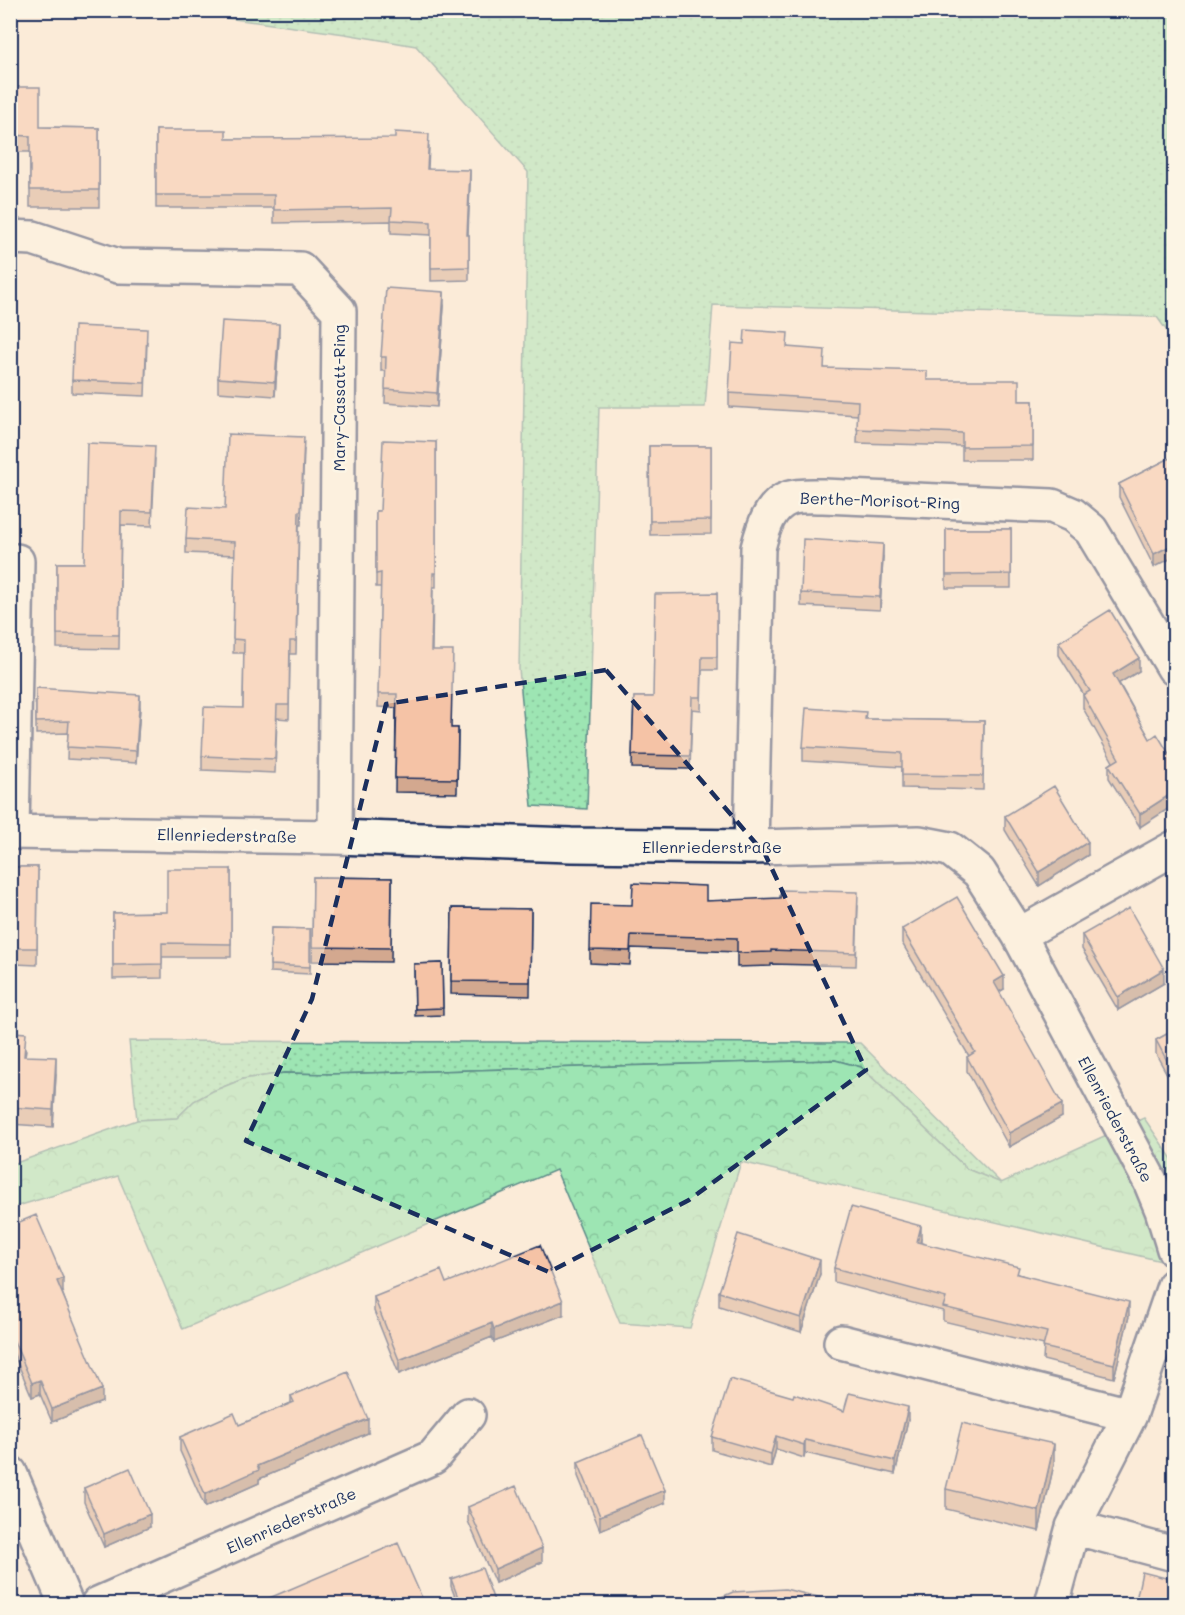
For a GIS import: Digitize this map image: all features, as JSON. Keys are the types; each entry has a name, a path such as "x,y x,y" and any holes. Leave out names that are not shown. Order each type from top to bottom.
{"street":[{"name":"Mary-Cassatt-Ring","path":"10,237 33,238 118,267 300,269 339,311 335,837"},
{"name":"Berthe-Morisot-Ring","path":"751,847 758,548 763,527 775,507 790,497 823,496 1052,506 1073,515 1091,530 1174,668"},
{"name":"Ellenriederstraße","path":"17,561 11,832 335,837 571,845 751,847 919,843 950,849 979,872 1019,935 1149,1181 1162,1210 1174,1249"},
{"path":"1019,935 1174,848"},
{"path":"1052,1605 1073,1527 1130,1415 1174,1286"},
{"path":"841,1342 1130,1415"},
{"name":"Ellenriederstraße","path":"98,1605 433,1457 468,1415"},
{"path":"10,1473 66,1605"},
{"path":"1073,1527 1174,1554"}],"highlighted area":[{"path":"606,670 765,854 866,1070 689,1200 549,1272 246,1141 312,999 386,704"}],"green space":[{"path":"174,11 1174,11 1174,341 1157,317 713,305 705,407 599,407 587,809 532,806 519,669 528,172 416,46"},
{"path":"129,1041 860,1043 1001,1183 967,1169 861,1067 835,1060 331,1074 284,1073 243,1079 213,1091 194,1101 177,1118 137,1120"},
{"path":"835,1060 861,1067 967,1169 1001,1183 1144,1118 1174,1162 1174,1264 741,1162 690,1328 620,1323 556,1170 183,1329 118,1176 11,1208 10,1165 137,1120 177,1118 194,1101 243,1079 284,1073 331,1074"}],"building":[{"path":"10,87 40,87 40,127 99,128 99,190 30,190 30,136 10,135"},
{"path":"156,130 226,130 226,139 395,138 395,132 429,134 427,169 470,170 467,235 469,235 469,267 431,268 431,222 391,220 392,208 274,210 274,195 156,195"},
{"path":"386,288 444,292 437,393 385,389 386,357 381,357"},
{"path":"222,321 279,324 275,382 218,378"},
{"path":"74,326 147,329 145,383 72,380"},
{"path":"745,330 788,333 787,347 825,350 824,368 927,371 927,380 1019,380 1019,401 1033,401 1033,446 962,447 962,433 857,429 858,401 729,393 732,343 744,344"},
{"path":"228,434 304,437 301,511 299,511 296,641 290,641 289,705 277,705 275,759 202,756 204,707 243,708 244,640 233,639 235,542 186,539 188,507 225,509"},
{"path":"383,440 436,442 436,573 433,573 431,651 453,651 451,728 458,728 457,779 395,778 397,694 378,694 381,573 376,574 376,511 380,511"},
{"path":"87,443 155,446 152,512 121,511 119,635 57,634 57,563 84,563"},
{"path":"649,446 711,446 711,520 650,521"},
{"path":"1174,456 1174,544 1154,554 1119,484"},
{"path":"946,529 1011,529 1011,574 946,575"},
{"path":"803,539 883,544 880,597 801,593"},
{"path":"717,593 717,657 702,657 701,697 692,697 690,756 632,755 634,697 653,697 655,594"},
{"path":"1110,610 1139,658 1113,674 1150,739 1157,734 1174,762 1174,792 1140,814 1109,765 1119,759 1083,695 1090,691 1059,642"},
{"path":"36,688 140,695 136,751 67,747 69,721 36,722"},
{"path":"806,708 866,712 865,719 984,721 983,776 902,775 902,753 803,747"},
{"path":"1054,786 1088,842 1039,872 1005,816"},
{"path":"10,867 38,867 37,948 15,948 14,1032 26,1033 24,1056 56,1057 53,1110 10,1107"},
{"path":"167,869 231,869 231,944 162,943 162,964 113,965 113,913 167,912"},
{"path":"313,877 392,878 391,948 312,947"},
{"path":"633,883 706,886 706,901 780,898 781,890 858,892 856,953 771,950 771,952 737,953 737,938 631,935 630,951 590,950 591,904 632,905"},
{"path":"957,897 1004,976 994,982 1062,1104 1009,1133 967,1057 975,1052 902,929"},
{"path":"452,908 531,909 530,982 451,981"},
{"path":"1129,908 1164,969 1118,997 1082,935"},
{"path":"271,928 310,929 310,967 270,965"},
{"path":"442,963 443,1008 415,1009 414,964"},
{"path":"1174,1030 1174,1074 1156,1040"},
{"path":"851,1207 921,1226 917,1242 1019,1267 1017,1274 1129,1302 1114,1364 1043,1347 1047,1332 943,1307 946,1298 834,1268"},
{"path":"36,1215 63,1278 57,1281 102,1389 52,1409 40,1380 32,1383 10,1332 10,1226"},
{"path":"738,1234 820,1260 801,1318 719,1292"},
{"path":"540,1245 563,1301 494,1329 492,1323 399,1360 374,1297 441,1270 446,1283"},
{"path":"348,1372 368,1419 257,1466 259,1470 205,1494 180,1437 234,1413 239,1425 294,1402 291,1396"},
{"path":"730,1379 793,1397 794,1394 844,1411 849,1393 908,1407 895,1461 805,1440 804,1445 776,1436 771,1454 712,1437"},
{"path":"962,1423 1054,1444 1039,1511 946,1489"},
{"path":"642,1435 665,1490 600,1516 578,1462"},
{"path":"130,1468 150,1514 104,1534 84,1488"},
{"path":"1174,1474 1174,1494 1171,1494"},
{"path":"516,1486 542,1548 495,1569 468,1507"},
{"path":"398,1543 422,1598 407,1605 253,1605"},
{"path":"482,1568 494,1601 486,1605 461,1605 451,1579"},
{"path":"1142,1572 1174,1580 1174,1605 1135,1605"},
{"path":"785,1589 851,1605 703,1605 733,1592"}]}
